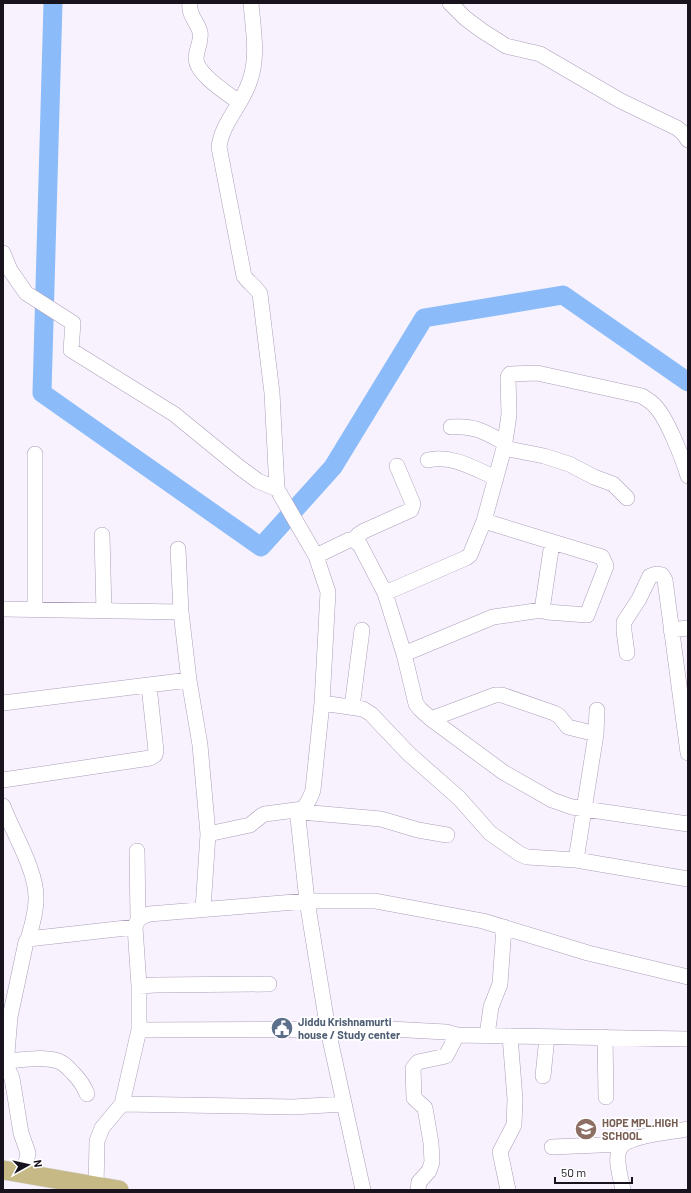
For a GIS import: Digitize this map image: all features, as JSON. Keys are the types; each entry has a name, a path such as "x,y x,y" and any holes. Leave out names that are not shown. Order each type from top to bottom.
{"main road":[{"path":"3,1170 106,1189"}],"street":[{"path":"190,3 191,14 200,33 196,60 198,66 205,75 239,102"},
{"path":"251,3 255,48 250,83 222,132 219,148 244,276 260,294 272,393 278,489 313,552 328,592 322,703 313,790 298,818 306,902 328,1030 363,1190"},
{"path":"450,3 465,18 506,46 540,54 622,101 677,128 688,140"},
{"path":"3,253 10,270 26,294 73,323 71,350 174,414 258,481 278,489"},
{"path":"385,593 466,558 472,551 484,521 504,446 509,415 508,377 510,374 537,373 642,396 656,406 666,422 684,462 688,476"},
{"path":"451,427 473,427 482,430 504,446 569,464 594,477 613,484 627,498"},
{"path":"34,609 35,454"},
{"path":"428,460 441,458 449,459 496,478"},
{"path":"354,540 364,531 411,510 413,507 397,466"},
{"path":"404,654 493,617 542,610 547,612 587,615 606,566 602,557 484,521"},
{"path":"102,535 104,611"},
{"path":"313,552 349,540 354,540 360,545 385,593 404,654 416,704 431,719 503,772 552,800 572,807 688,824"},
{"path":"542,610 552,543"},
{"path":"178,549 181,612 189,680 200,745 208,834 203,910"},
{"path":"627,653 624,622 639,599 648,579 652,575 662,575 665,580 688,753"},
{"path":"3,609 181,612"},
{"path":"671,630 688,628"},
{"path":"352,707 362,630"},
{"path":"3,703 189,680"},
{"path":"3,780 150,758 155,755 156,751 149,686"},
{"path":"431,719 495,695 502,695 554,713 559,716 568,728 596,734"},
{"path":"322,703 363,709 374,717 409,754 459,798 490,833 520,854 528,857 576,860 688,879"},
{"path":"576,860 596,734 597,710"},
{"path":"3,806 6,823 27,859 35,885 36,899 28,939 6,1016 5,1066 12,1078 21,1133 28,1153 24,1174"},
{"path":"208,834 250,825 265,814 302,810 381,819 418,830 447,835"},
{"path":"106,1189 97,1141 102,1128 122,1104 139,1030 139,986 136,923 137,851"},
{"path":"28,939 136,923 141,917 149,914 306,902 375,901 483,921 588,953 688,977"},
{"path":"487,1035 491,1007 500,984 504,927"},
{"path":"139,986 269,984"},
{"path":"139,1030 390,1029 510,1036 688,1039"},
{"path":"418,1190 419,1182 429,1171 432,1162 431,1143 425,1108 414,1098 413,1068 418,1062 446,1056 457,1034"},
{"path":"508,1190 500,1152 514,1125 515,1099 510,1036"},
{"path":"543,1076 548,1036"},
{"path":"605,1037 606,1097"},
{"path":"5,1066 46,1059 56,1060 62,1063 79,1079 87,1094"},
{"path":"122,1104 313,1107 344,1104"},
{"path":"552,1147 623,1144 634,1139 688,1129"},
{"path":"623,1144 619,1150 618,1160 623,1190"}],"waterway":[{"path":"53,3 42,393 261,547 333,467 424,318 563,295 688,382"}],"place":[{"name":"Jiddu Krishnamurti house / Study center","path":"282,1028"},
{"name":"HOPE MPL.HIGH SCHOOL","path":"586,1129"}]}
